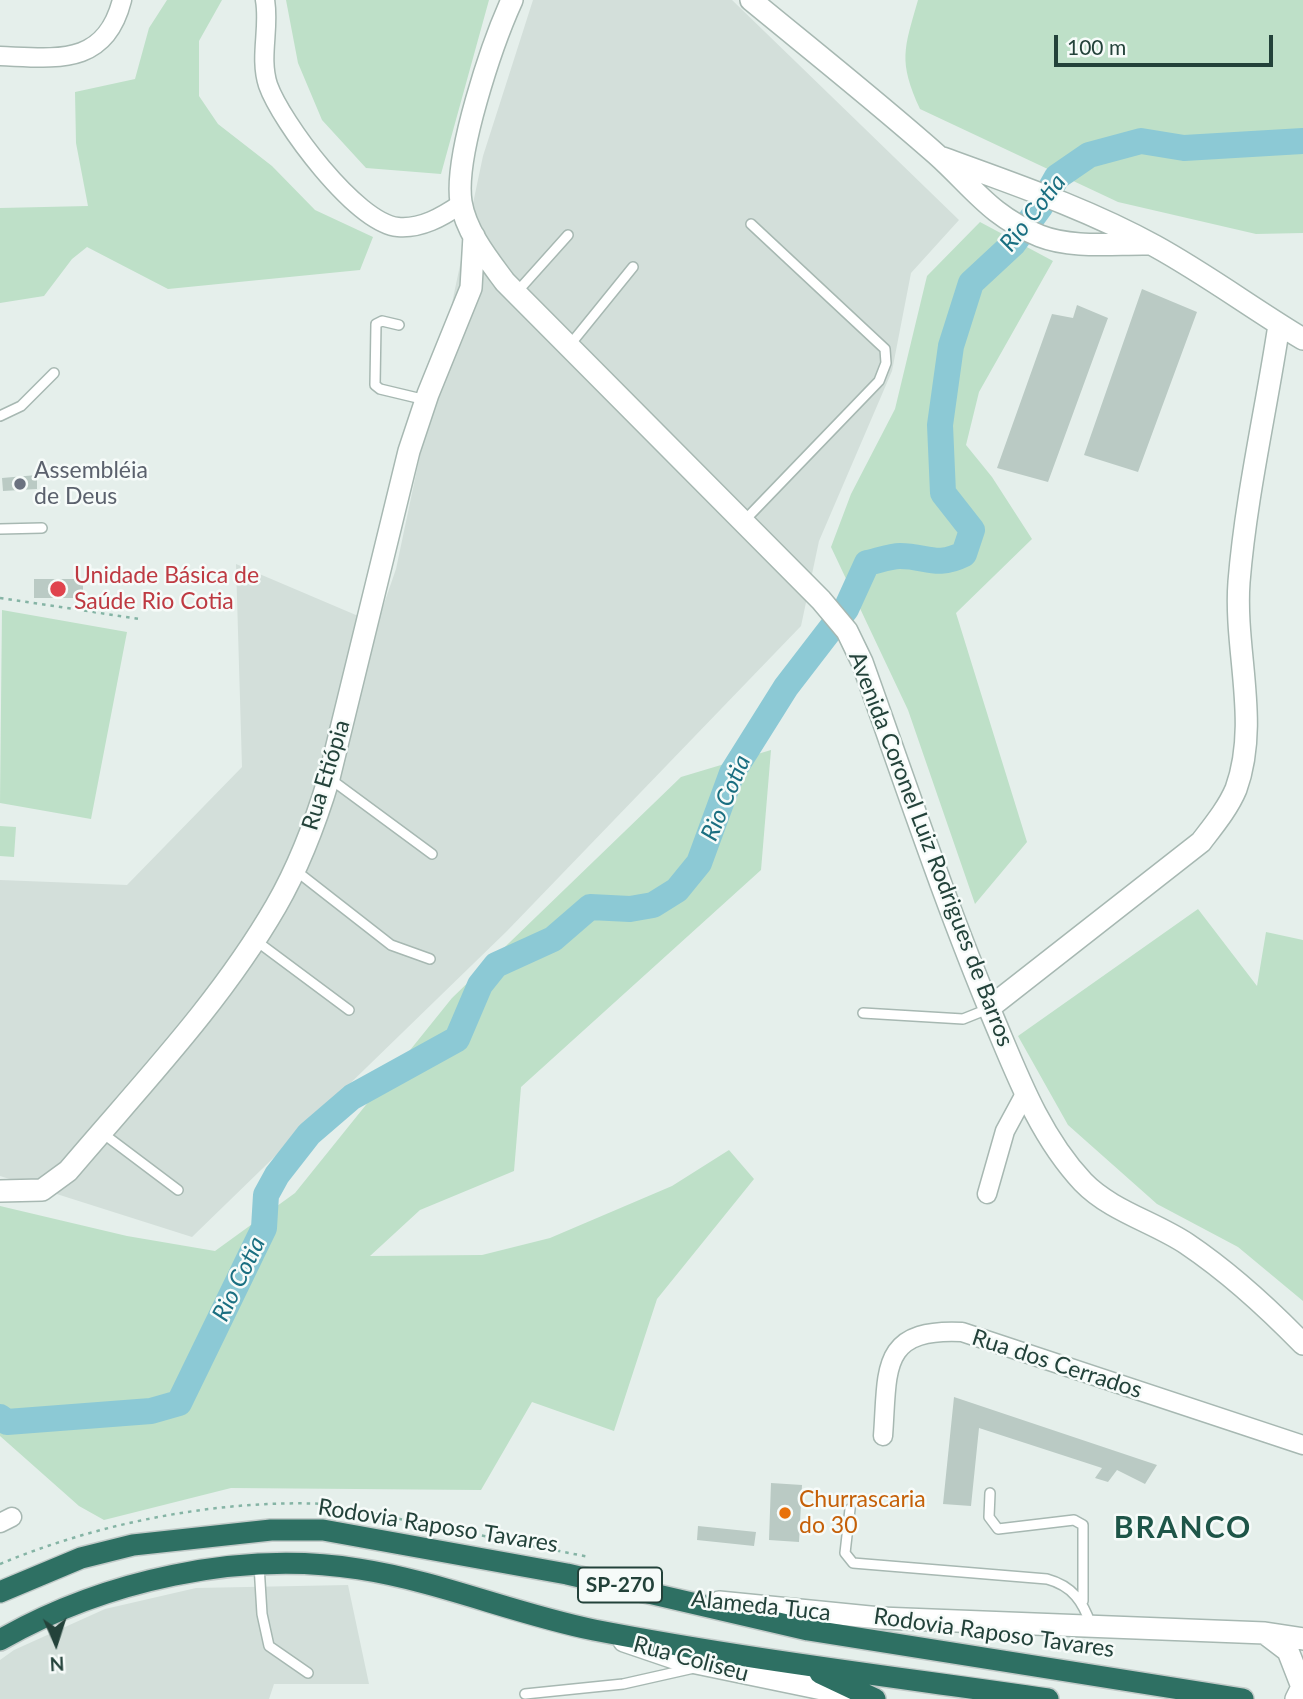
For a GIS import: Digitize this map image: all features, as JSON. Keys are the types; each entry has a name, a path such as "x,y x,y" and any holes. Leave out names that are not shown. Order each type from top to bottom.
{"highway":[{"name":"Rodovia Raposo Tavares","path":"0,1592 81,1558 133,1545 271,1530 323,1530 567,1574 680,1598 821,1633 1243,1699"},
{"path":"0,1580 81,1558"},
{"name":"SP-270","path":"0,1640 38,1618 100,1593 167,1578 293,1562 361,1569 592,1629 802,1664 1048,1699"},
{"path":"802,1664 874,1699"}],"street":[{"path":"0,56 44,58 83,54 107,37 115,24 122,0"},
{"path":"265,0 264,63 268,84 291,130 339,187 377,219 396,227 415,226 441,218 461,204 461,169 479,96 493,44 512,0"},
{"path":"751,0 938,156 982,202 1007,219 1040,236 1072,242 1152,244"},
{"path":"938,156 1026,188 1152,244 1225,286 1303,339"},
{"name":"Avenida Coronel Luiz Rodrigues de Barros","path":"461,204 474,236 511,287 821,600 847,631 862,662 957,929 989,1008 1026,1094 1062,1158 1085,1184 1104,1199 1186,1243 1257,1297 1303,1345"},
{"name":"Rua Etiópia","path":"0,1192 42,1190 68,1171 211,1001 276,906 330,778 409,451 426,400 471,288 474,236"},
{"path":"471,288 489,281 511,287"},
{"path":"989,1008 1201,842 1222,815 1236,788 1247,711 1238,639 1239,585 1245,526 1279,325"},
{"path":"987,1194 1005,1130 1026,1094"},
{"name":"Rua dos Cerrados","path":"883,1436 888,1376 894,1355 906,1339 934,1331 962,1332 1303,1445"},
{"name":"Alameda Tuca","path":"680,1598 880,1618 1265,1633 1303,1639"},
{"name":"Rua Coliseu","path":"592,1629 645,1650 706,1666 874,1699"},
{"path":"1265,1633 1288,1651 1300,1690"}],"lane":[{"path":"743,522 879,381 886,363 885,349 751,224"},
{"path":"511,287 568,235"},
{"path":"569,346 633,268"},
{"path":"400,325 382,321 376,324 375,385 380,389 426,400"},
{"path":"0,416 21,406 54,373"},
{"path":"0,529 42,528"},
{"path":"330,778 432,854"},
{"path":"293,868 391,945 430,958"},
{"path":"254,939 349,1010"},
{"path":"863,1013 964,1019 989,1008"},
{"path":"101,1132 178,1190"},
{"path":"990,1493 989,1517 998,1529 1074,1520 1083,1525 1083,1601 1091,1627"},
{"path":"850,1509 845,1553 853,1563 1047,1579 1058,1582 1083,1601"},
{"path":"259,1565 262,1614 269,1646 308,1674"},
{"path":"525,1694 623,1684 706,1666"}],"path":[{"path":"0,598 140,619"}],"shaded area":[{"path":"533,0 732,0 959,220 911,273 892,371 819,541 801,626 507,931 192,1237 0,1176 0,880 127,885 242,767 236,564 377,624 396,569 483,156"},
{"path":"348,1585 369,1684 274,1684 269,1699 0,1699 0,1660 14,1650 105,1609 196,1588"}],"green space":[{"path":"167,0 222,0 199,41 199,96 218,124 272,166 315,210 373,237 360,270 168,289 87,247 72,259 44,296 0,303 0,208 88,206 76,143 75,92 135,79 149,28"},
{"path":"286,0 489,0 441,174 366,168 322,120 298,63"},
{"path":"918,0 1303,0 1303,233 1256,234 1118,202 920,109 908,79 906,66 909,31"},
{"path":"980,222 1053,261 979,392 966,445 992,477 1032,539 956,613 1027,842 975,904 908,710 831,547 851,494 895,409 927,276"},
{"path":"2,610 127,632 91,819 0,803"},
{"path":"771,750 761,870 521,1087 514,1171 420,1210 370,1256 482,1255 550,1238 672,1186 729,1150 754,1179 657,1299 614,1431 532,1402 481,1490 231,1488 104,1520 79,1506 0,1436 0,1206 127,1236 215,1251 295,1193 452,998 681,777"},
{"path":"0,826 16,827 14,857 0,856"},
{"path":"1198,909 1257,986 1266,932 1303,940 1303,1301 1238,1247 1157,1204 1068,1125 1018,1036"}],"building":[{"path":"1142,289 1197,312 1138,472 1084,455"},
{"path":"1077,305 1108,318 1048,482 997,468 1052,314 1073,318"},
{"name":"Assembléia de Deus","path":"37,475 37,489 3,491 2,478"},
{"name":"Unidade Básica de Saúde Rio Cotia","path":"34,579 83,579 83,598 34,598"},
{"path":"954,1397 1157,1465 1145,1484 1117,1470 1108,1482 1095,1478 1102,1468 979,1428 971,1506 943,1504"},
{"name":"Churrascaria do 30","path":"771,1483 802,1485 799,1542 769,1540"},
{"path":"698,1526 756,1532 754,1546 697,1540"}],"waterway":[{"name":"Rio Cotia","path":"0,1417 7,1422 151,1411 179,1403 264,1228 266,1195 277,1175 309,1134 352,1097 457,1039 480,985 496,965 553,939 590,907 630,909 653,905 677,890 699,863 732,773 786,687 846,609 867,563 900,556 939,561 964,554 972,530 943,493 940,425 951,346 971,283 1013,244 1040,207 1057,177 1089,155 1141,141 1184,148 1303,141"}],"place":[{"name":"Assembléia de Deus","path":"20,484"},
{"name":"Unidade Básica de Saúde Rio Cotia","path":"58,589"},
{"name":"Churrascaria do 30","path":"785,1513"}],"district":[{"name":"BRANCO","path":"1183,1528"}]}
